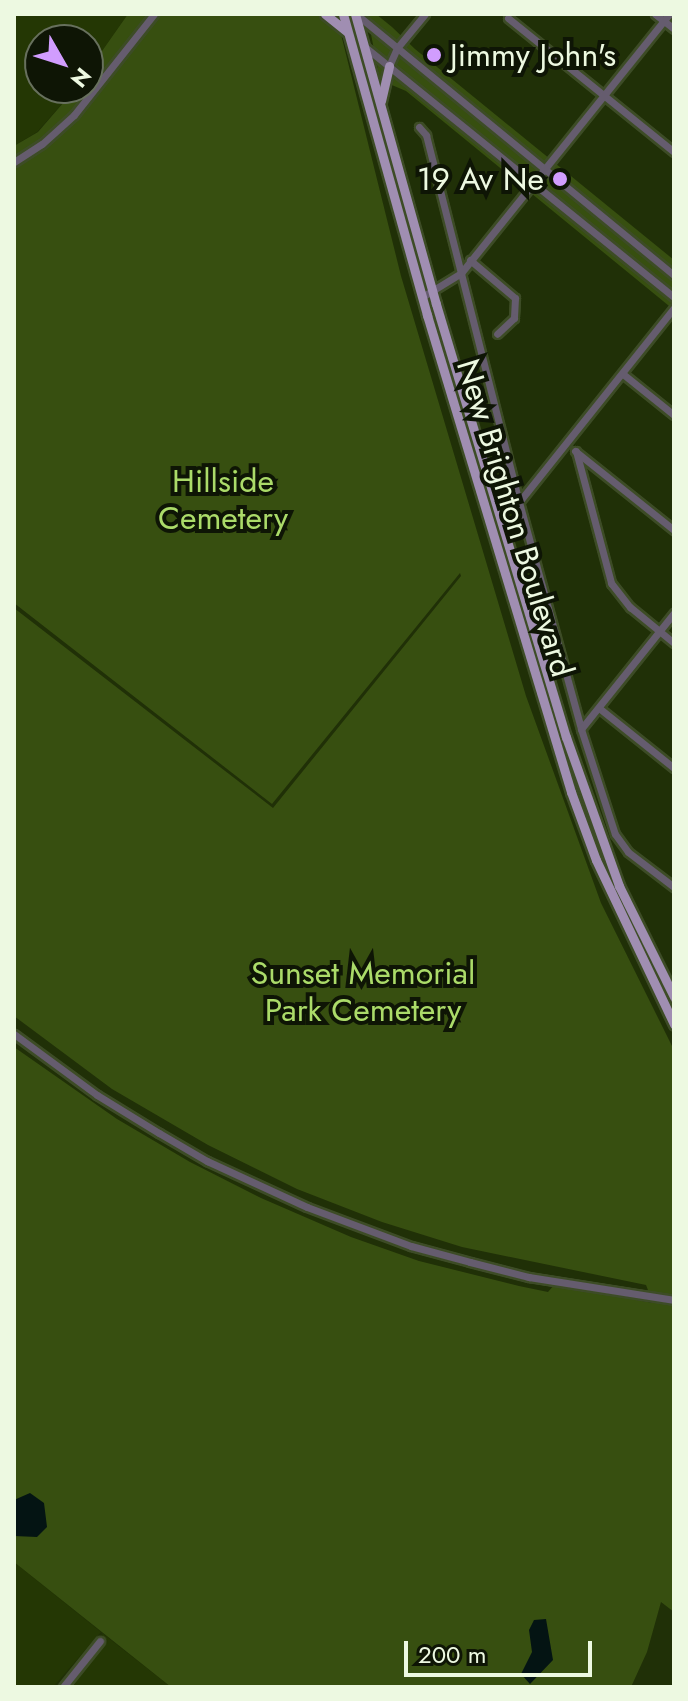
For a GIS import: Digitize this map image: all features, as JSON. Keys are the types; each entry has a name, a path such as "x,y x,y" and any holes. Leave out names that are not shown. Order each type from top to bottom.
{"main road":[{"path":"325,14 364,47"},
{"name":"New Brighton Boulevard","path":"343,14 422,297 571,792 596,860 674,1024"},
{"name":"New Brighton Boulevard","path":"356,14 433,292 590,813 619,886 674,997"},
{"path":"380,108 382,85 389,66"}],"street":[{"path":"14,162 42,144 74,115 154,14"},
{"path":"356,14 674,275"},
{"path":"389,66 397,48 425,14"},
{"path":"655,14 666,17 674,29"},
{"path":"422,297 461,273 666,17"},
{"path":"508,18 674,152"},
{"path":"364,47 674,297"},
{"name":"New Brighton Boulevard","path":"419,127 426,135 519,502 581,729 621,844 674,887"},
{"path":"470,260 515,298 514,318 497,334"},
{"path":"519,502 674,308"},
{"path":"623,374 674,415"},
{"path":"567,445 674,530"},
{"path":"576,451 611,583 630,607 674,643"},
{"path":"581,729 674,613"},
{"path":"599,708 674,768"},
{"path":"14,1034 86,1087 159,1133 207,1161 307,1207 411,1246 529,1277 674,1300"},
{"path":"63,1687 100,1641"}],"shaded area":[{"path":"14,14 128,14 104,48 104,24 24,24 24,104 62,104 37,132 14,146"},
{"path":"30,1493 44,1503 47,1527 37,1537 14,1536 14,1500"},
{"path":"14,1562 101,1632 53,1687 14,1687"},
{"path":"546,1619 553,1660 530,1684 521,1674 532,1652 529,1630 534,1620"},
{"path":"102,1633 171,1687 68,1687 104,1642"}],"green space":[{"path":"128,14 336,14 401,276 526,696 601,903 674,1050 674,1612 661,1602 647,1652 631,1687 171,1687 14,1562 14,1047 117,1119 190,1162 261,1198 351,1237 419,1261 519,1286 548,1292 554,1285 653,1303 646,1285 462,1247 382,1222 297,1189 208,1145 112,1089 14,1016 14,608 273,808 461,576 460,573 272,804 14,603 14,146 38,132 62,104 104,104 104,48"},
{"path":"367,14 376,14 674,260 674,310 406,91 380,80"}],"place":[{"name":"Jimmy John's","path":"434,55"},
{"name":"19 Av Ne","path":"560,179"}],"park label":[{"name":"Hillside Cemetery","path":"223,500"},
{"name":"Sunset Memorial Park Cemetery","path":"363,992"}]}
